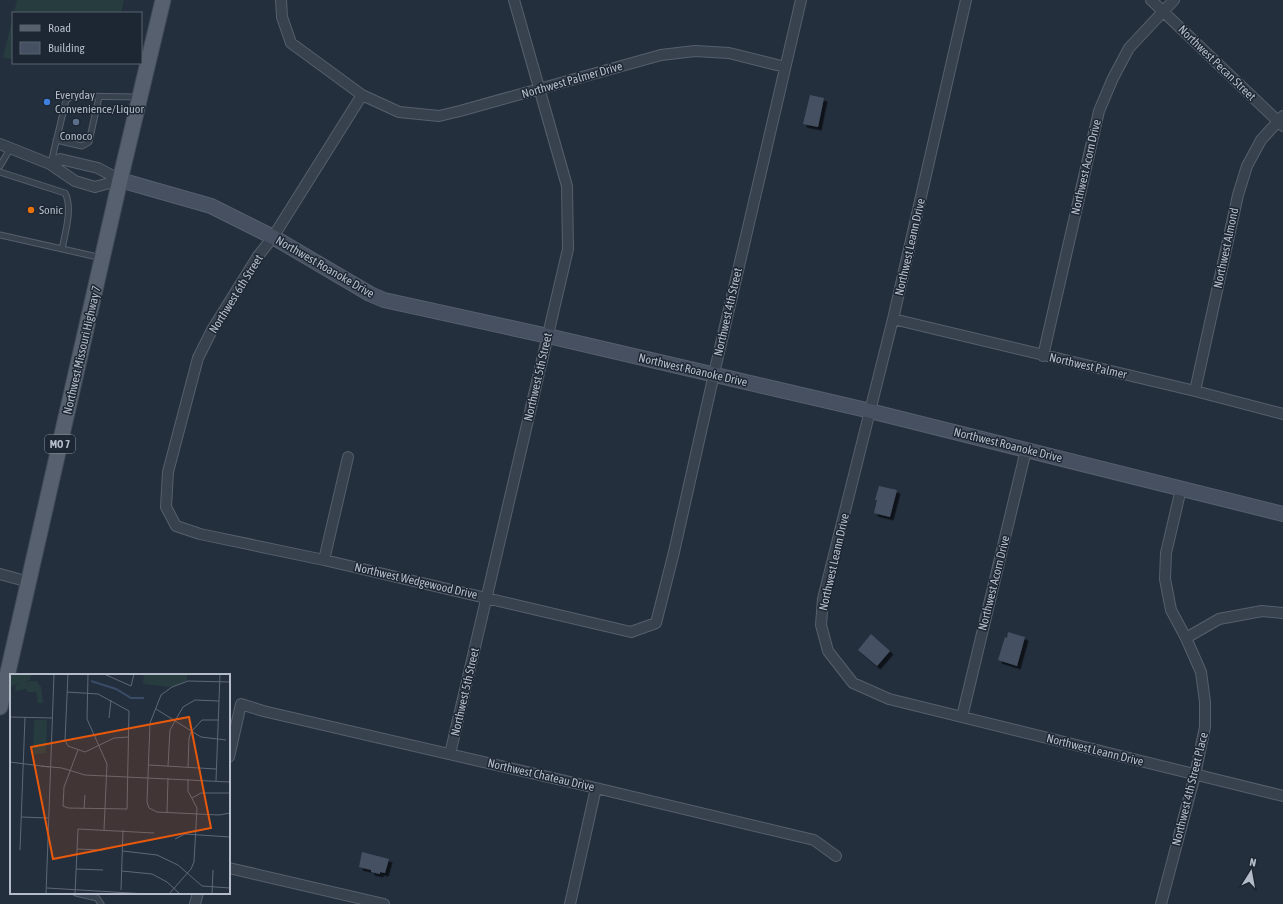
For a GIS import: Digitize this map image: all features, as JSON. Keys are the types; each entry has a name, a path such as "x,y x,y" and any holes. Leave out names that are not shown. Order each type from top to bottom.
{"main road":[{"name":"MO 7","path":"120,180 163,0"},
{"name":"Northwest Missouri Highway 7","path":"0,707 120,180"}],"street":[{"path":"281,0 282,17 291,43 362,94"},
{"name":"Northwest 5th Street","path":"450,754 568,249 567,186 514,0"},
{"name":"Northwest 4th Street","path":"656,623 674,552 801,0"},
{"name":"Northwest Leann Drive","path":"966,0 894,319 823,600 821,625 828,651 853,683 889,699 1283,796"},
{"name":"Northwest Pecan Street","path":"1151,0 1281,121"},
{"name":"Northwest Acorn Drive","path":"1043,356 1099,111 1113,78 1129,48 1174,0"},
{"name":"Northwest Palmer Drive","path":"362,94 399,112 439,116 661,55 695,51 729,53 785,67"},
{"name":"Northwest 6th Street","path":"176,526 166,507 168,472 198,358 212,330 258,256 273,237 362,94"},
{"name":"Northwest Almond","path":"1195,392 1238,195 1247,166 1261,140 1281,121"},
{"path":"0,144 50,164 75,181 95,187 120,180"},
{"path":"50,164 60,160 98,168 120,180"},
{"name":"Northwest Roanoke Drive","path":"120,180 211,206 273,237 370,294 384,300 714,374 1283,514"},
{"name":"Northwest Palmer","path":"894,319 1283,414"},
{"name":"Northwest Acorn Drive","path":"962,716 1026,450"},
{"path":"324,560 348,457"},
{"name":"Northwest 4th Street Place","path":"1161,904 1195,775 1205,727 1205,702 1201,672 1186,638 1171,610 1165,579 1166,553 1181,489"},
{"name":"Northwest Wedgewood Drive","path":"176,526 200,534 324,560 632,632 656,623"},
{"path":"0,574 29,582"},
{"path":"1186,638 1219,619 1262,611 1283,613"},
{"name":"Northwest Chateau Drive","path":"230,754 241,704 263,711 814,840 836,856"},
{"path":"570,904 596,788"},
{"path":"230,868 384,904"},
{"path":"195,904 198,894"}],"lane":[{"path":"50,164 66,100 72,96 140,97"},
{"path":"56,140 82,146 90,142 99,97"},
{"path":"0,166 10,149"},
{"path":"0,172 65,193 68,198 68,216 62,249"},
{"path":"0,236 103,258"},
{"path":"80,894 97,898 101,904"}],"green space":[{"path":"17,0 124,0 121,12 14,12"},
{"path":"12,20 12,59 3,58"}],"building":[{"path":"810,95 824,98 818,127 803,124"},
{"path":"879,486 897,490 890,517 874,513 877,500 875,500"},
{"path":"1008,632 1025,637 1017,666 998,660"},
{"path":"871,634 890,651 877,666 858,650"},
{"path":"362,852 389,859 385,873 380,872 380,874 371,872 371,870 359,867"}],"place":[{"name":"Everyday Convenience/Liquor","path":"47,102"},
{"name":"Conoco","path":"76,122"},
{"name":"Sonic","path":"31,210"}]}
